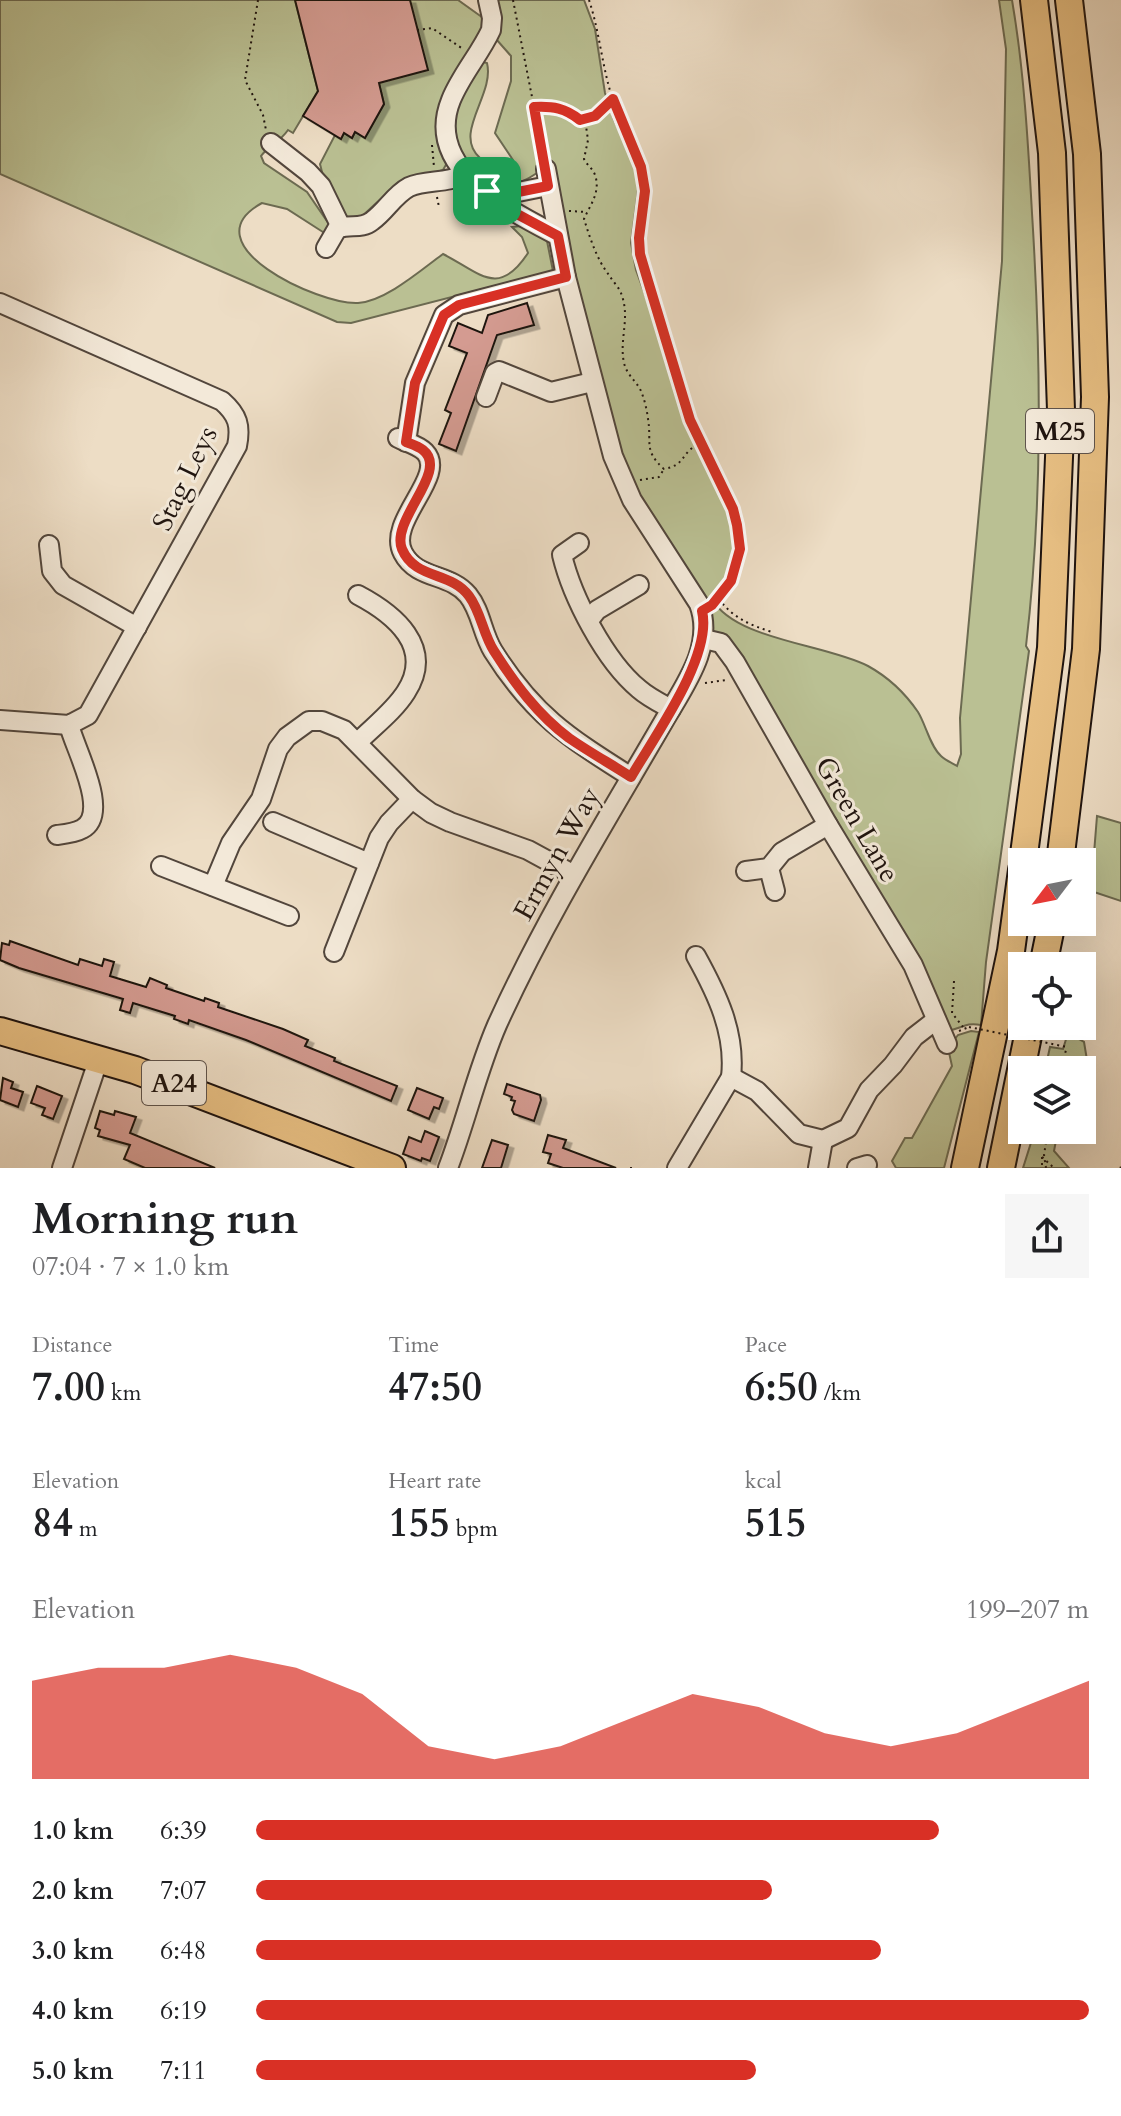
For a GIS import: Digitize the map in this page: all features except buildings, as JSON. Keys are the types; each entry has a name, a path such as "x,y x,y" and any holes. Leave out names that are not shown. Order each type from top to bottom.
{"highway":[{"name":"M25","path":"1025,848 1051,648 1061,410 1052,153 1034,0"},
{"name":"M25","path":"1062,848 1086,649 1095,397 1087,154 1069,0"},
{"path":"965,1168 1013,936"},
{"name":"A24","path":"0,1031 99,1058 207,1095 392,1168"},
{"path":"1001,1168 1027,1040"}],"street":[{"path":"488,0 491,30 451,100 447,115 448,144 463,174 517,214 558,236"},
{"path":"271,143 321,186 341,227"},
{"path":"341,227 371,223 410,187 428,181 457,178 463,174"},
{"path":"494,196 513,193 547,178"},
{"name":"Ermyn Way","path":"448,1168 496,1027 574,875 671,709 704,639 702,611 626,488 613,456 566,277 547,178"},
{"path":"494,196 538,200 552,208"},
{"path":"326,248 341,227"},
{"path":"566,277 459,305 444,315 415,383 402,440 423,450 430,465 428,475 398,540 414,567 459,586 469,596 491,647 511,677 553,725 631,777"},
{"name":"Stag Leys","path":"0,303 222,401 240,425 237,446 94,707 81,721 69,725"},
{"path":"486,397 495,373 499,371 551,392 592,382"},
{"path":"579,543 562,555 576,598 618,667 640,690 671,709"},
{"path":"49,545 52,571 63,585 137,627"},
{"path":"590,619 597,610 619,608 639,585"},
{"path":"358,595 378,606 401,625 414,652 415,668 407,690 398,702 358,742"},
{"name":"Green Lane","path":"704,639 721,643 728,650 913,965 936,1020 956,1034"},
{"path":"0,720 69,725 95,805 88,825 57,835"},
{"path":"213,886 231,843 261,799 273,759 287,737 309,721 322,721 344,730 412,799 450,822 528,850 574,875"},
{"path":"334,952 384,831 412,799"},
{"path":"273,822 369,863"},
{"path":"746,871 769,868 782,852 828,825"},
{"path":"161,866 289,916"},
{"path":"769,868 775,891"},
{"path":"677,1168 731,1077 733,1061 721,1007 696,956"},
{"path":"731,1077 757,1091 799,1134 811,1140 823,1140 848,1128 869,1090 914,1037 936,1020"},
{"path":"62,1168 99,1058"},
{"path":"818,1168 823,1140"}],"path":[{"path":"258,0 245,80 263,115 271,143"},
{"path":"513,0 547,178"},
{"path":"589,0 599,30 613,99 641,167 645,191 640,254 684,403 699,443 733,509 739,537 737,567 731,581 718,599 702,611"},
{"path":"580,120 595,116 613,99"},
{"path":"534,107 562,109 586,126 584,159 597,182 593,206 584,219 591,243 607,274 622,294 626,311 622,350 624,362 642,397 648,420 650,452 664,469"},
{"path":"626,488 644,479 659,477 664,469 677,466 690,448 699,443"},
{"path":"718,599 736,617 772,632"},
{"path":"680,692 723,680 737,682 752,692"},
{"path":"954,981 952,1013 956,1034 1067,1047 1064,1056"},
{"path":"1044,1168 1046,1144"},
{"path":"1043,1158 1054,1168"},
{"path":"630,1168 636,1168"}],"green space":[{"path":"0,0 295,0 318,91 293,133 288,130 261,156 264,163 307,192 331,227 326,234 287,209 262,203 243,219 240,236 249,253 267,269 291,283 316,294 358,303 391,291 443,254 488,278 507,275 528,253 522,237 512,227 521,226 547,241 553,271 351,323 337,322 0,174"},
{"path":"410,0 458,0 486,20 442,122 447,163 443,170 396,185 359,219 346,219 324,180 320,164 335,135 341,138 344,133 352,138 355,132 365,137 384,104 376,71"},
{"path":"491,0 584,0 595,29 605,93 614,120 637,167 638,190 631,243 636,270 656,324 686,426 734,525 735,550 730,571 712,599 724,613 740,624 782,640 850,658 882,675 902,692 918,712 937,752 957,766 961,754 960,718 1002,261 1006,49 999,0 1012,0 1025,106 1035,267 1039,375 1038,484 1026,646 1029,651 986,962 981,1025 946,1031 639,507 610,431 552,177 537,173 514,184 493,186 474,176 460,155 453,137 453,121 461,94 479,61 487,63 488,75 472,125 470,137 473,148 482,160 501,172 513,160 495,133 511,81 511,56 496,39"},
{"path":"1097,816 1121,823 1121,901 1096,893"},
{"path":"979,1032 944,1168 896,1168 892,1161 905,1138 912,1138 952,1066 948,1048 958,1035"},
{"path":"1066,1040 1080,1040 1084,1042 1086,1056 1048,1056 1050,1047 1063,1049"},
{"path":"1031,1144 1055,1144 1054,1151 1069,1168 1023,1168"}],"route":[{"path":"613,99 641,167 645,191 640,254 690,420 733,509 737,525 740,549 737,567 725,591 702,611 704,639 701,650 631,777 570,738 538,711 491,647 469,596 446,579 428,575 414,567 398,540 428,475 429,457 423,450 406,442 415,383 444,315 459,305 566,277 558,236 517,214 487,191 513,193 548,186 534,107 562,109 580,120 595,116 613,99"}]}
